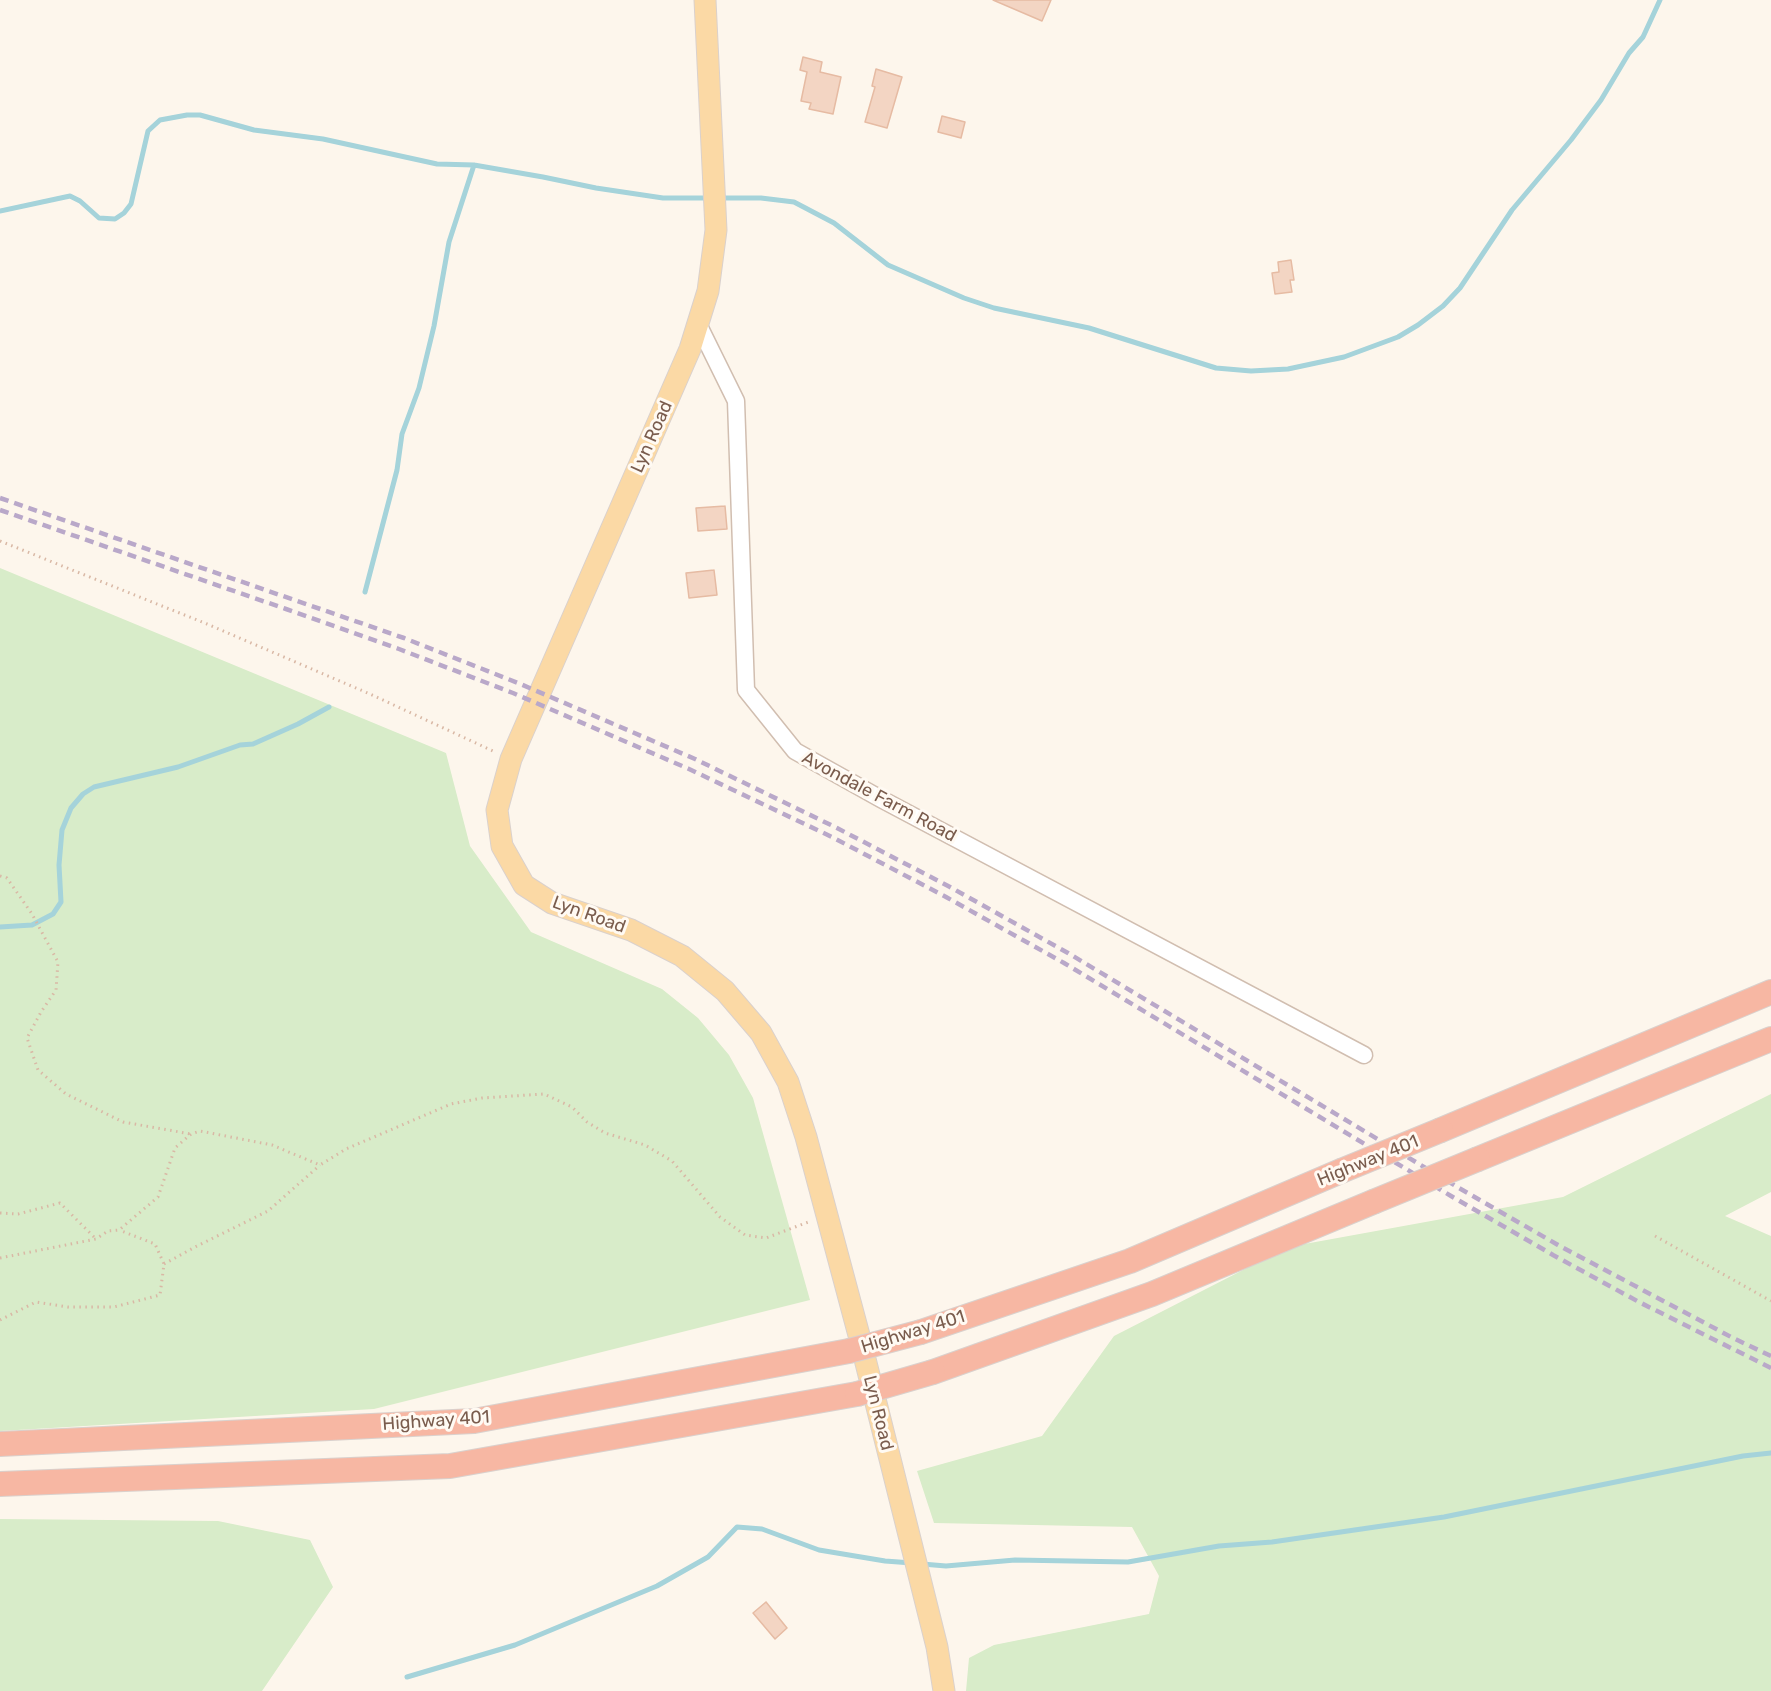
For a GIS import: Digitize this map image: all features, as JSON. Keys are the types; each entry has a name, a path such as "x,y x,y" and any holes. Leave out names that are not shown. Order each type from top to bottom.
{"highway":[{"name":"Highway 401","path":"0,1444 474,1421 849,1351 921,1332 1130,1261 1771,992"},
{"path":"0,1484 450,1466 857,1394 933,1372 1152,1294 1771,1039"}],"main road":[{"name":"Lyn Road","path":"705,0 716,230 708,291 690,349 511,759 497,810 502,846 524,885 552,903 631,930 682,956 725,991 761,1033 788,1082 806,1137 860,1339 937,1647 944,1691"}],"street":[{"name":"Avondale Farm Road","path":"698,324 736,401 746,690 795,751 881,799 1364,1055"}],"path":[{"path":"0,541 207,624 359,689 511,759"},
{"path":"0,876 7,878 32,914 58,962 56,990 27,1038 38,1070 66,1095 123,1122 191,1134"},
{"path":"164,1264 195,1246 268,1211 320,1165 346,1149 451,1104 482,1098 544,1094 572,1107 587,1122 605,1133 645,1145 672,1161 720,1217 745,1235 765,1238 827,1216"},
{"path":"119,1230 158,1197 175,1148 191,1134 200,1131 272,1145 320,1165"},
{"path":"0,1214 18,1214 60,1203 96,1239"},
{"path":"0,1258 96,1239 108,1231 119,1230 155,1244 164,1264 160,1295 114,1307 68,1307 36,1302 0,1320"},
{"path":"1655,1236 1771,1300"}],"green space":[{"path":"0,568 446,753 470,846 531,932 662,989 698,1018 729,1055 753,1098 810,1300 374,1409 0,1431"},
{"path":"1771,1094 1771,1192 1725,1216 1771,1236 1771,1691 966,1691 969,1658 994,1645 1149,1614 1159,1576 1132,1527 934,1523 917,1471 1042,1436 1114,1336 1288,1247 1563,1197"},
{"path":"0,1519 218,1521 310,1540 333,1587 262,1691 0,1691"}],"building":[{"path":"993,0 1051,0 1042,21"},
{"path":"803,57 822,62 820,72 841,77 833,114 809,109 811,103 801,101 807,72 800,70"},
{"path":"876,69 902,77 887,128 865,122 875,87 872,86"},
{"path":"942,116 965,122 961,138 938,132"},
{"path":"1291,260 1294,280 1290,280 1292,292 1275,294 1272,273 1279,272 1278,262"},
{"path":"725,506 727,529 698,531 696,508"},
{"path":"714,570 717,595 689,598 686,573"},
{"path":"766,1602 787,1628 775,1639 753,1613"}],"waterway":[{"path":"720,198 761,198 794,202 834,223 888,265 964,298 994,308 1089,328 1216,368 1251,371 1288,369 1344,357 1398,337 1443,306 1460,288 1512,210 1571,140 1601,100 1629,53 1643,37 1660,0"},
{"path":"0,211 70,196 80,201 99,218 115,219 131,204 148,131 160,120 187,115 200,115 254,130 323,139 437,164 474,165 663,198 710,198"},
{"path":"365,592 397,470 402,434 419,388 434,326 449,242 474,165"},
{"path":"0,927 32,925 53,914 61,902 59,865 62,830 71,808 83,794 94,787 178,767 240,745 253,744 329,707"},
{"path":"922,1564 946,1566 1015,1560 1128,1562 1219,1546 1272,1542 1444,1517 1743,1456 1771,1453"},
{"path":"407,1677 515,1645 657,1586 708,1557 737,1527 762,1529 819,1550 912,1563"}],"railway":[{"path":"0,498 404,638 518,683 695,759 837,828 950,887 1068,953 1558,1245 1771,1356"},
{"path":"0,510 399,649 513,693 689,769 832,837 1064,963 1553,1255 1639,1302 1771,1368"}]}
